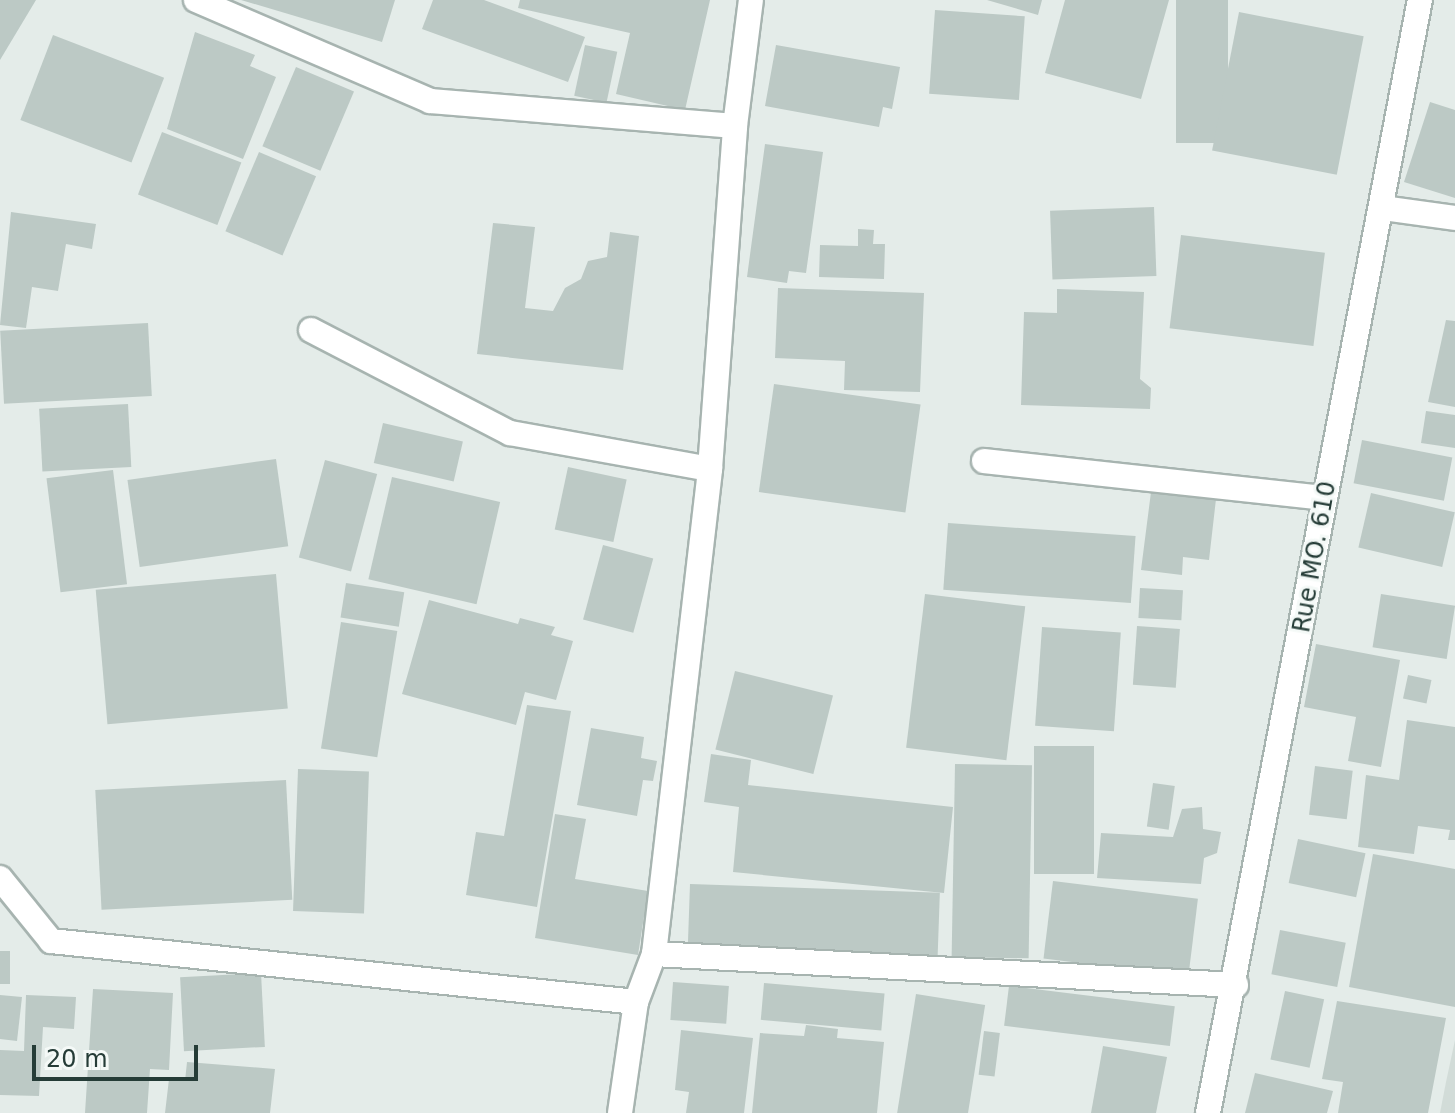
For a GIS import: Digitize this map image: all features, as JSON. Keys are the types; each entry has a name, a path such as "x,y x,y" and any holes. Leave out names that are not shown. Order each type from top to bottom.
{"street":[{"path":"196,0 430,101 735,126"},
{"path":"620,1113 636,1002 654,954 710,469 735,126 751,0"},
{"name":"Rue MO. 610","path":"1208,1113 1236,985 1420,0"},
{"path":"1383,208 1455,218"},
{"path":"311,330 510,433 710,469"},
{"path":"984,461 1325,498"},
{"path":"0,878 51,941 636,1002"},
{"path":"654,954 1236,985"}],"shaded area":[{"path":"1455,1040 1455,1113 1440,1113 1446,1082"}],"building":[{"path":"0,0 36,0 0,60"},
{"path":"241,0 395,0 382,42"},
{"path":"433,0 484,0 585,37 568,82 422,29"},
{"path":"520,0 710,0 685,110 616,94 630,33 518,8"},
{"path":"987,0 1042,0 1038,15"},
{"path":"1065,0 1169,0 1141,99 1045,73"},
{"path":"1176,0 1228,0 1228,143 1176,143"},
{"path":"935,10 1025,16 1019,100 929,94"},
{"path":"1239,12 1364,36 1337,175 1212,150"},
{"path":"195,32 255,55 250,66 276,77 243,159 167,129"},
{"path":"53,35 164,78 131,163 20,120"},
{"path":"585,45 617,52 606,103 574,96"},
{"path":"776,45 900,67 892,109 883,107 879,127 765,106"},
{"path":"296,67 354,92 320,171 262,146"},
{"path":"1430,102 1455,110 1455,198 1404,182"},
{"path":"162,132 241,162 217,225 138,195"},
{"path":"765,144 823,152 806,273 789,271 787,283 747,277"},
{"path":"259,152 316,176 282,255 225,231"},
{"path":"1154,207 1156,276 1052,280 1050,211"},
{"path":"11,212 96,224 92,249 66,244 58,291 32,287 26,328 0,325"},
{"path":"493,223 535,227 525,308 553,311 565,288 581,279 588,261 607,257 610,232 639,236 623,370 477,354"},
{"path":"858,229 874,230 873,244 885,244 884,279 819,277 820,245 858,246"},
{"path":"1181,235 1325,253 1313,346 1170,328"},
{"path":"778,288 924,293 920,392 844,390 845,361 775,358"},
{"path":"1057,289 1144,292 1140,379 1151,388 1150,409 1021,405 1024,312 1057,313"},
{"path":"1446,320 1455,321 1455,407 1428,402"},
{"path":"148,323 152,396 4,404 0,331"},
{"path":"774,384 921,405 905,513 759,492"},
{"path":"128,404 131,467 42,472 39,409"},
{"path":"1426,411 1455,415 1455,448 1421,443"},
{"path":"383,423 463,441 454,481 374,463"},
{"path":"1362,440 1452,458 1444,501 1354,483"},
{"path":"276,459 288,546 140,567 127,480"},
{"path":"325,460 377,474 351,572 299,558"},
{"path":"568,467 627,479 613,542 555,530"},
{"path":"113,470 127,584 61,592 46,478"},
{"path":"392,477 500,502 477,604 368,579"},
{"path":"1151,492 1216,499 1209,560 1183,557 1182,575 1141,570"},
{"path":"1371,493 1455,512 1442,567 1358,548"},
{"path":"948,523 1136,536 1131,603 943,590"},
{"path":"603,545 653,558 633,633 583,619"},
{"path":"276,574 288,708 107,724 96,590"},
{"path":"346,583 404,592 399,627 341,618"},
{"path":"1140,588 1183,590 1181,620 1138,618"},
{"path":"925,594 1025,606 1006,760 906,748"},
{"path":"1381,594 1455,606 1447,659 1373,647"},
{"path":"429,600 518,624 520,618 555,627 551,635 573,641 556,700 525,692 516,725 402,694"},
{"path":"341,622 397,631 377,757 321,748"},
{"path":"1137,626 1180,629 1176,688 1133,685"},
{"path":"1042,627 1121,633 1114,731 1035,726"},
{"path":"1316,644 1400,660 1381,767 1348,761 1356,717 1304,707"},
{"path":"735,671 833,695 813,774 715,750"},
{"path":"1408,675 1431,680 1426,703 1403,698"},
{"path":"527,705 571,711 537,907 466,895 476,832 504,836"},
{"path":"1407,720 1455,727 1455,840 1448,840 1450,830 1418,826 1414,854 1358,847 1366,775 1399,780"},
{"path":"591,728 644,737 641,758 657,761 653,781 643,780 637,816 577,805"},
{"path":"1034,746 1094,746 1094,874 1034,874"},
{"path":"711,754 751,760 748,785 953,807 944,893 733,872 739,807 704,802"},
{"path":"955,764 1032,765 1029,958 952,957"},
{"path":"1315,766 1353,771 1347,819 1309,815"},
{"path":"298,769 369,771 364,913 293,911"},
{"path":"286,780 292,900 102,910 95,790"},
{"path":"1153,783 1175,786 1169,830 1147,827"},
{"path":"1202,807 1203,829 1221,832 1217,853 1204,858 1201,884 1097,878 1101,833 1173,837 1182,809"},
{"path":"555,814 586,819 575,879 648,891 638,955 535,938"},
{"path":"1298,839 1365,853 1356,897 1289,883"},
{"path":"1373,854 1455,869 1455,1007 1349,987"},
{"path":"1053,881 1198,899 1188,976 1043,958"},
{"path":"690,884 940,893 938,959 688,950"},
{"path":"1280,930 1346,943 1337,987 1271,974"},
{"path":"0,951 10,951 10,984 0,984"},
{"path":"261,973 265,1047 184,1051 180,977"},
{"path":"673,982 729,986 726,1024 670,1020"},
{"path":"764,983 885,994 881,1030 761,1020"},
{"path":"1009,986 1175,1006 1170,1046 1004,1026"},
{"path":"93,989 173,993 169,1070 150,1069 147,1113 85,1113"},
{"path":"1285,991 1324,999 1310,1068 1270,1059"},
{"path":"916,994 985,1005 968,1113 897,1113"},
{"path":"0,995 22,997 17,1041 0,1039"},
{"path":"26,995 76,997 74,1029 43,1027 39,1096 0,1095 0,1050 24,1051"},
{"path":"1337,1001 1446,1018 1428,1113 1338,1113 1343,1082 1322,1079"},
{"path":"806,1025 838,1029 837,1038 884,1042 877,1113 752,1113 760,1033 804,1036"},
{"path":"681,1030 753,1038 744,1113 686,1113 689,1092 675,1090"},
{"path":"984,1031 1000,1033 995,1077 979,1075"},
{"path":"1103,1046 1167,1057 1156,1113 1091,1113"},
{"path":"187,1062 275,1069 270,1113 165,1113 169,1079 185,1081"},
{"path":"1255,1073 1333,1091 1327,1113 1245,1113"}]}
